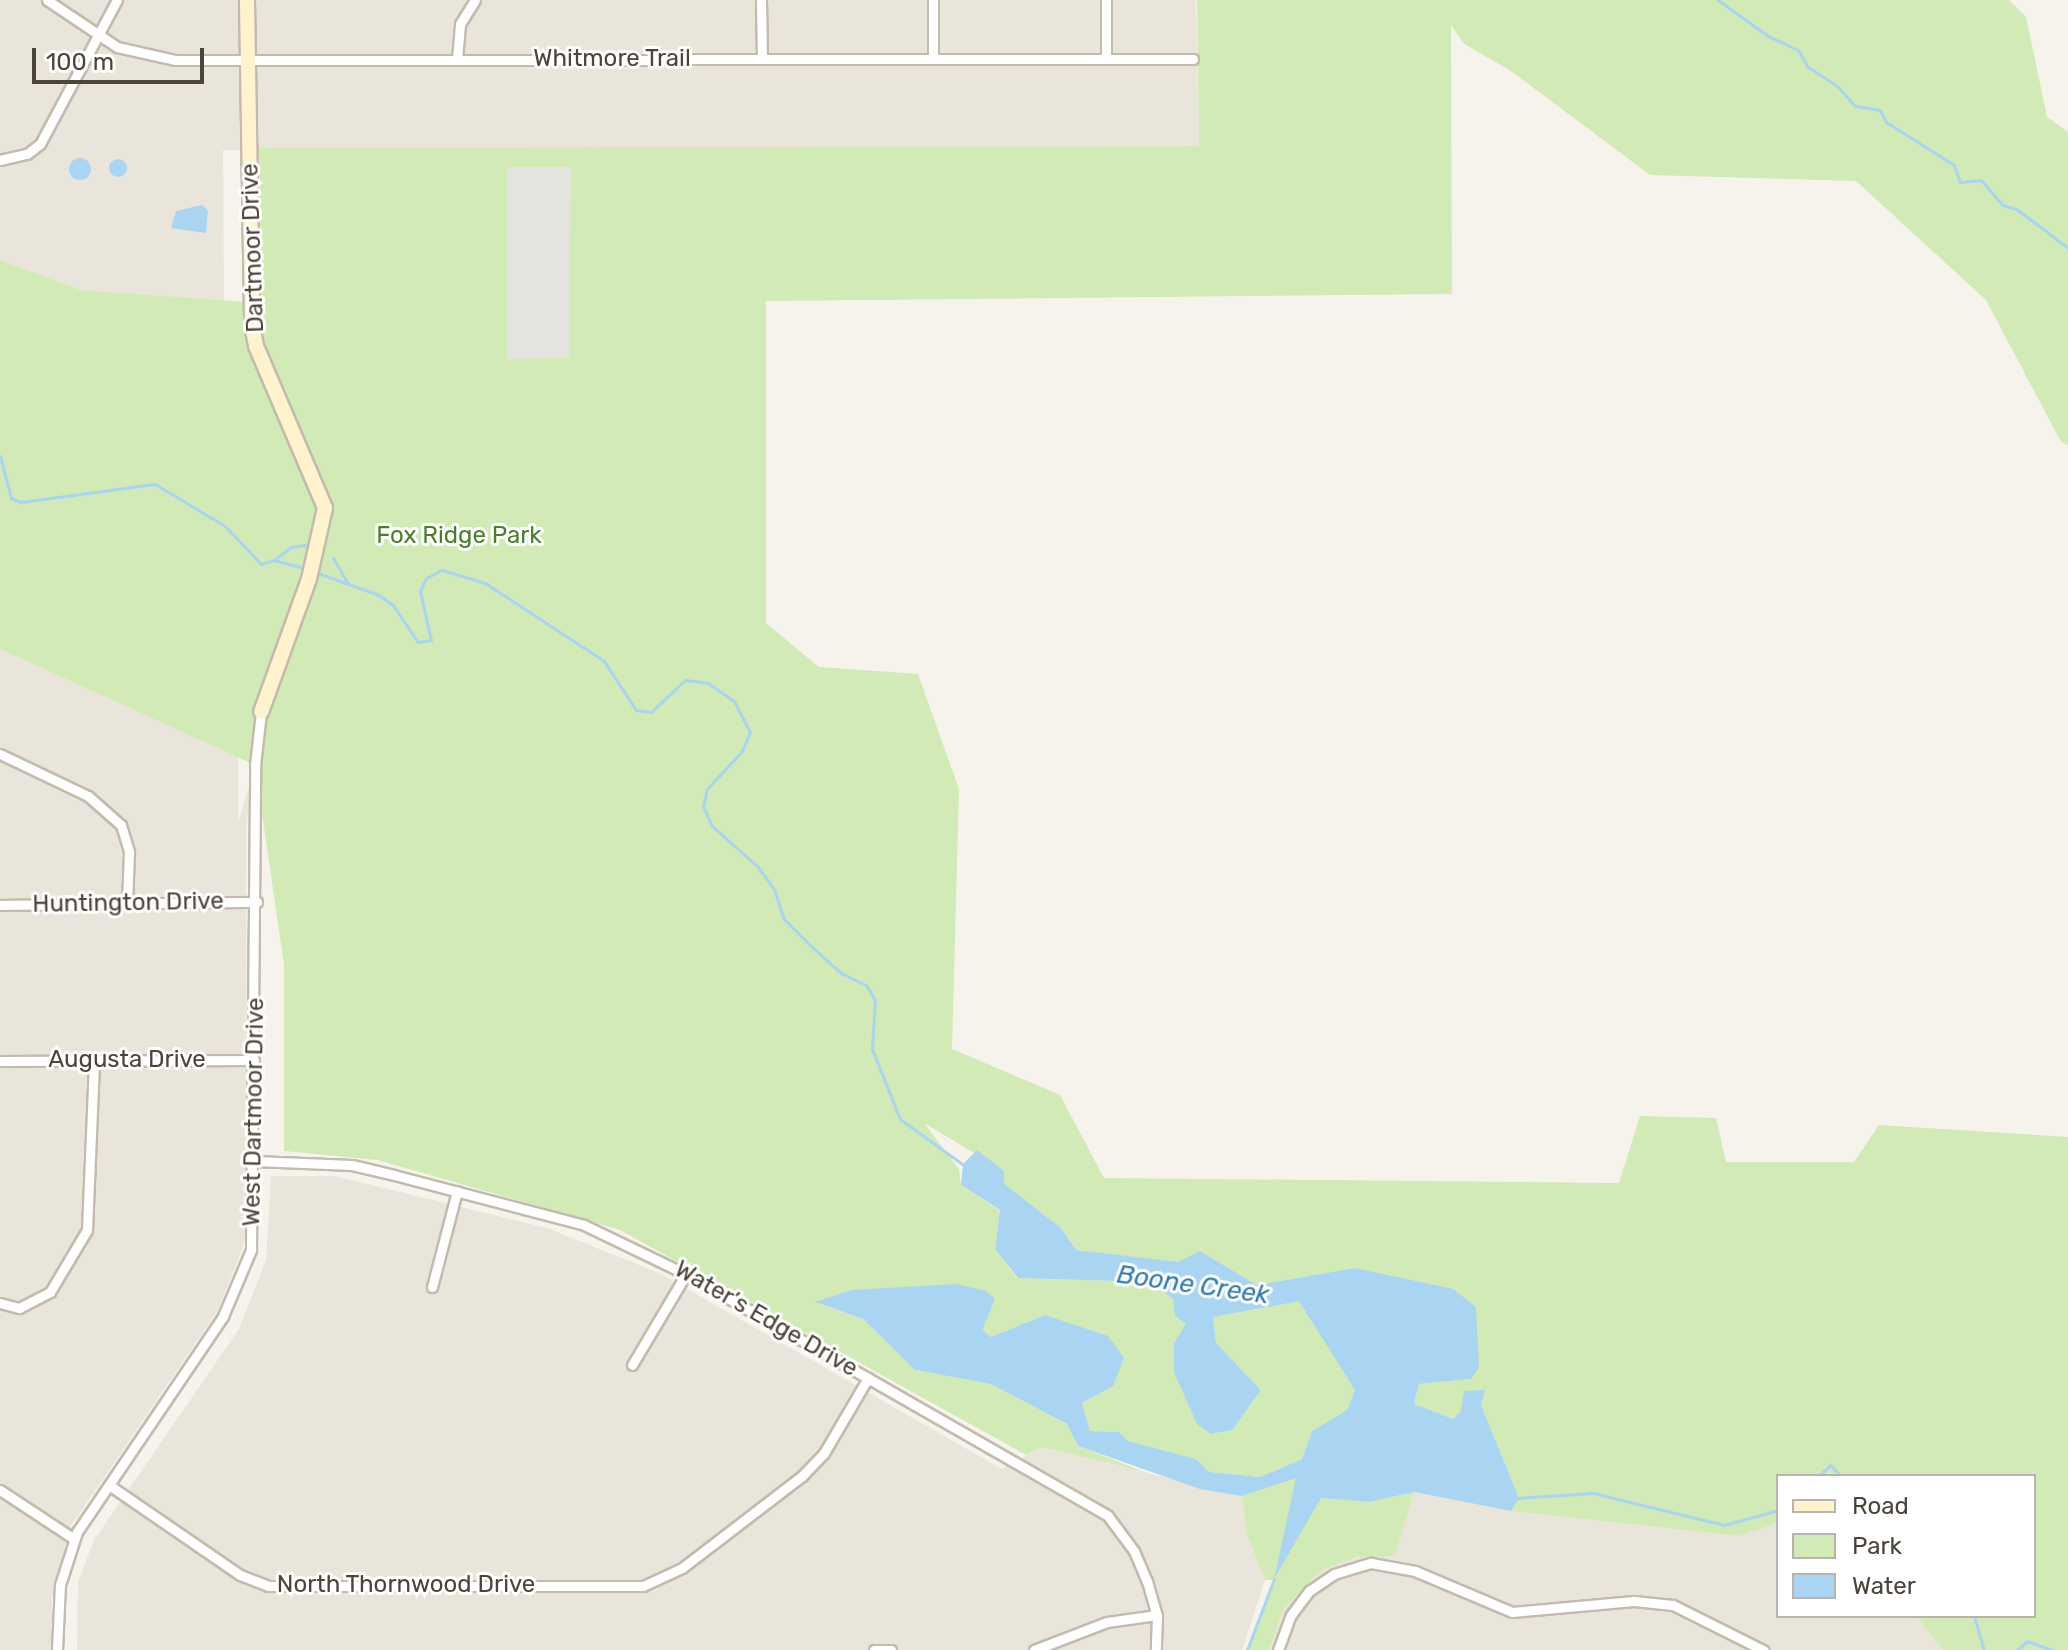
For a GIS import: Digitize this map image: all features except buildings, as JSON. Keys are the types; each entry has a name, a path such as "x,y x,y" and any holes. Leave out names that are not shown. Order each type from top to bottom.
{"street":[{"name":"Whitmore Trail","path":"47,0 97,36 128,50 175,60 1193,59"},
{"path":"0,160 27,154 40,144 117,0"},
{"name":"Dartmoor Drive","path":"247,0 252,325 256,346 322,493 322,529 309,579 261,712"},
{"path":"457,59 460,24 475,0"},
{"path":"761,0 762,59"},
{"path":"933,0 933,59"},
{"path":"1106,0 1106,59"},
{"name":"West Dartmoor Drive","path":"57,1650 60,1585 74,1539 235,1294 251,1250 255,1161 255,765 261,712"},
{"path":"0,754 88,796 121,825 129,852 127,903"},
{"name":"Huntington Drive","path":"0,905 257,902"},
{"name":"Augusta Drive","path":"0,1061 254,1060"},
{"path":"0,1303 19,1308 50,1292 87,1230 94,1061"},
{"name":"Water’s Edge Drive","path":"255,1161 352,1165 457,1191 584,1225 686,1274 1108,1516 1134,1551 1157,1615 1156,1650"},
{"path":"432,1287 457,1191"},
{"path":"632,1365 686,1274"},
{"name":"North Thornwood Drive","path":"109,1485 240,1575 268,1586 643,1586 682,1568 813,1465 868,1378"},
{"path":"0,1490 74,1539"},
{"path":"1278,1650 1294,1609 1334,1574 1383,1564 1512,1612 1634,1601 1673,1605 1763,1650"},
{"path":"1034,1650 1107,1622 1157,1615"},
{"path":"874,1650 891,1650"}],"shaded area":[{"path":"0,0 1196,0 1199,146 223,150 224,301 81,290 0,260"},
{"path":"507,167 571,167 569,358 507,359"},
{"path":"0,649 238,757 238,823 255,765 246,826 247,1237 218,1310 71,1526 52,1596 52,1650 0,1650"},
{"path":"271,1176 335,1176 547,1228 659,1273 1002,1469 1041,1447 1242,1496 1246,1532 1265,1580 1242,1650 77,1650 78,1582 94,1540 239,1329 266,1260"},
{"path":"1414,1492 1511,1511 1739,1536 1776,1524 1776,1618 1918,1618 1943,1650 1269,1650 1284,1608 1320,1571 1356,1557 1395,1555"}],"green space":[{"name":"Fox Ridge Park","path":"1197,0 2009,0 2026,17 2047,117 2068,132 2068,445 2061,442 1986,300 1856,181 1650,175 1511,71 1464,44 1451,25 1452,294 766,301 766,623 819,667 918,674 959,789 952,1049 1060,1095 1104,1178 1619,1183 1640,1116 1716,1118 1726,1162 1854,1162 1879,1125 2068,1137 2068,1650 1943,1650 1918,1618 2036,1618 2036,1474 1776,1474 1776,1524 1739,1536 1511,1511 1519,1498 1481,1405 1453,1419 1414,1405 1419,1384 1471,1379 1355,1268 1257,1285 1200,1251 1178,1263 1076,1250 1061,1228 1003,1184 1004,1171 924,1123 959,1169 961,1185 1000,1211 995,1249 1017,1278 1152,1282 1173,1299 1187,1324 1174,1343 1197,1423 1211,1434 1232,1430 1261,1390 1216,1343 1213,1317 1300,1300 1355,1390 1347,1410 1312,1431 1302,1459 1260,1477 1209,1472 1196,1459 1128,1441 1119,1432 1090,1431 1082,1403 1113,1386 1045,1315 991,1337 982,1331 816,1303 863,1319 915,1370 991,1384 1068,1425 1078,1446 1145,1472 1041,1447 1026,1455 620,1230 378,1160 284,1151 284,965 255,765 0,649 0,260 81,290 259,303 259,148 1199,146"},
{"path":"1297,1477 1275,1575 1321,1497 1370,1502 1414,1492 1395,1556 1356,1557 1320,1571 1284,1608 1269,1650 1246,1650 1274,1580 1265,1580 1246,1532 1242,1496"}],"water":[{"path":"80,158 88,161 91,169 88,177 80,180 72,177 69,169 72,161"},
{"path":"118,159 127,168 118,177 109,168"},
{"path":"202,205 208,211 206,233 171,228 176,211"},
{"path":"977,1150 1004,1171 1004,1184 1061,1228 1076,1250 1178,1262 1200,1251 1257,1285 1355,1268 1453,1289 1476,1307 1479,1367 1471,1379 1419,1384 1414,1404 1453,1419 1461,1411 1464,1391 1485,1390 1481,1405 1519,1498 1511,1511 1414,1492 1370,1502 1321,1498 1274,1579 1296,1478 1242,1496 1200,1489 1078,1446 1067,1424 991,1384 915,1370 863,1319 815,1302 852,1290 956,1284 986,1291 995,1299 982,1330 991,1337 1045,1315 1108,1336 1124,1358 1113,1386 1082,1403 1090,1431 1119,1432 1128,1441 1196,1459 1209,1472 1260,1477 1302,1459 1312,1431 1347,1410 1355,1390 1299,1301 1213,1317 1216,1343 1261,1390 1232,1430 1211,1434 1197,1424 1174,1372 1174,1343 1186,1324 1175,1316 1173,1299 1151,1282 1018,1278 995,1249 1000,1210 961,1185 963,1164"}],"waterway":[{"path":"1718,0 1768,36 1798,50 1808,67 1837,86 1855,106 1880,110 1886,122 1954,165 1960,182 1981,180 2003,205 2018,210 2068,248"},
{"path":"0,456 11,498 21,502 155,484 225,526 261,564 274,560 307,569"},
{"path":"274,560 291,547 305,545"},
{"path":"333,558 347,582"},
{"path":"315,572 379,595 393,605 418,642 431,640 420,591 426,578 442,570 485,583 604,661 636,710 651,712 685,680 708,683 734,701 750,732 742,751 707,789 703,806 712,826 758,867 774,889 784,919 841,973 866,985 875,1000 872,1049 900,1119 965,1166"},
{"name":"Boone Creek","path":"1821,1474 1830,1465 1839,1474"},
{"name":"Boone Creek","path":"1517,1498 1593,1493 1724,1525 1776,1511"},
{"path":"1247,1650 1274,1579"},
{"name":"Boone Creek","path":"1975,1618 1984,1650"},
{"name":"Boone Creek","path":"2017,1650 2027,1641 2052,1650"}]}
